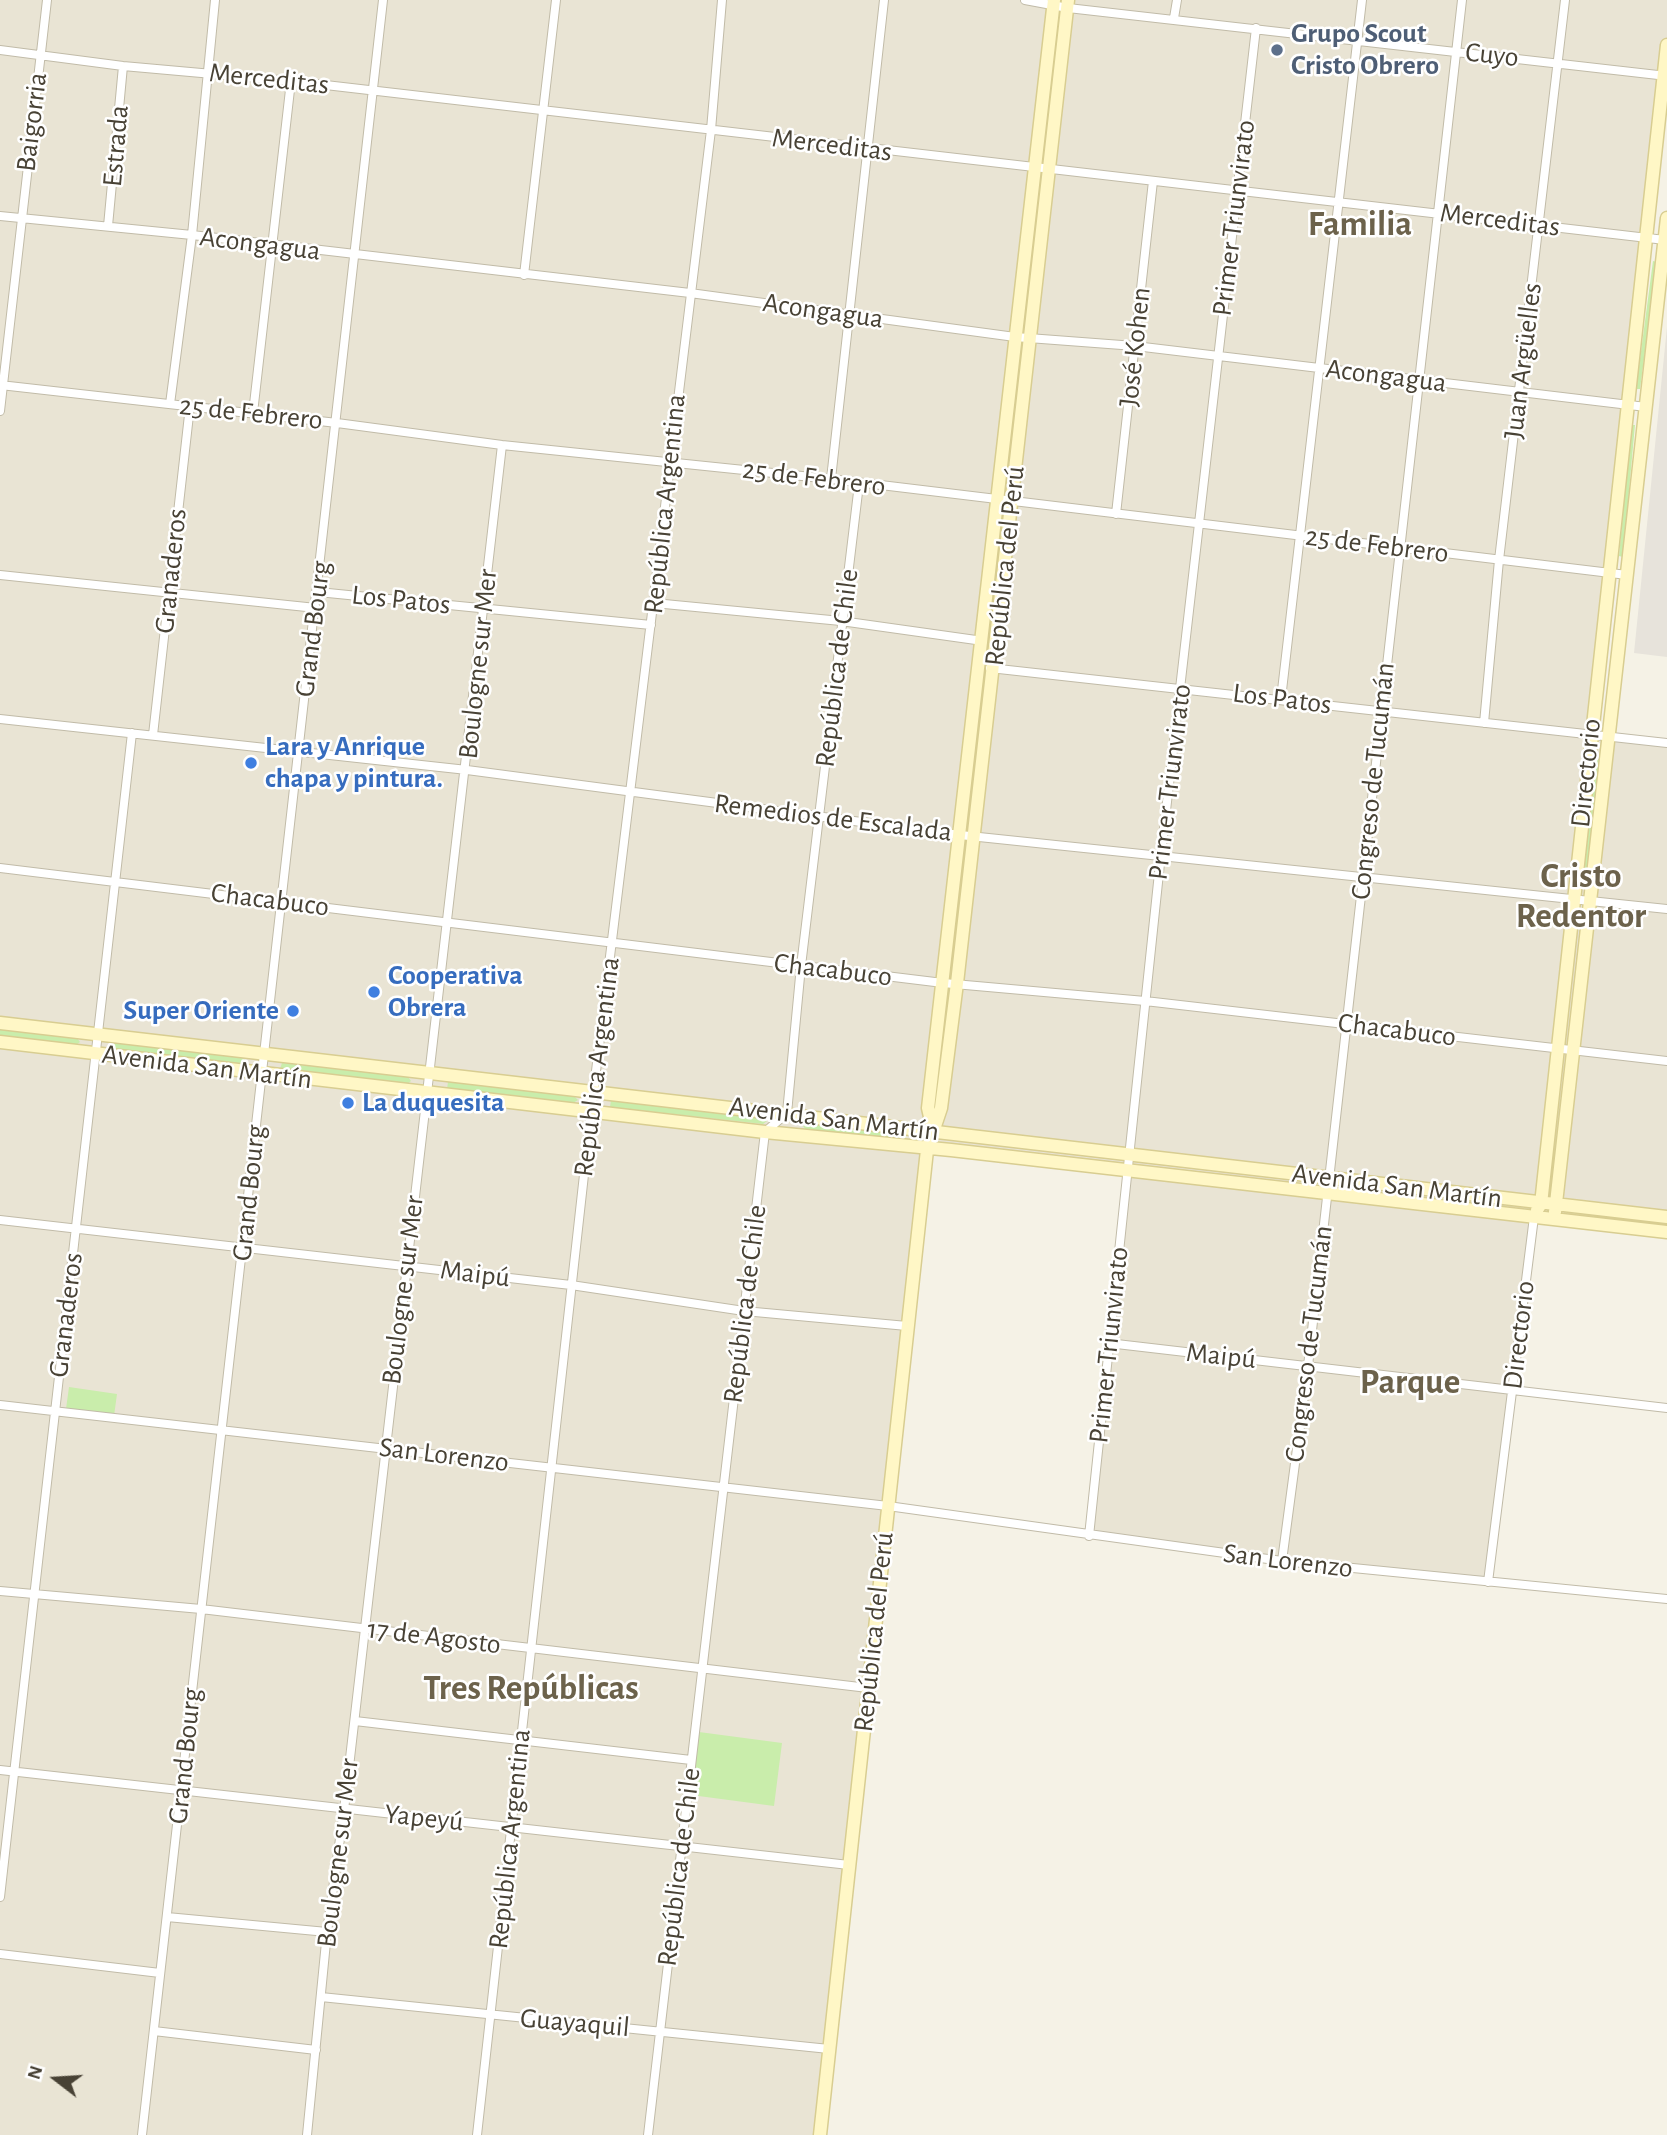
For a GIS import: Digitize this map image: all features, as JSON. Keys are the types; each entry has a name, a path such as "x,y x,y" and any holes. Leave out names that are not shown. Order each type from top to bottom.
{"main road":[{"name":"República del Perú","path":"820,2135 927,1150 941,1108 957,983 980,666 1029,338 1054,2"},
{"name":"República del Perú","path":"934,1131 928,1108 943,983 994,668 1015,337 1068,4"},
{"name":"Directorio","path":"1534,1217 1541,1204 1627,405 1664,107 1667,46"},
{"name":"Directorio","path":"1554,1219 1667,218"},
{"name":"Avenida San Martín","path":"0,1023 1667,1217"},
{"name":"Avenida San Martín","path":"0,1042 765,1132 1667,1231"}],"street":[{"name":"Baigorria","path":"0,411 47,0"},
{"path":"170,404 192,235 215,0"},
{"name":"Grand Bourg","path":"142,2135 383,0"},
{"path":"524,275 556,0"},
{"name":"República Argentina","path":"477,2135 571,1285 710,130 722,0"},
{"path":"831,479 870,150 884,0"},
{"name":"Cuyo","path":"1026,0 1665,76"},
{"path":"1174,18 1177,0"},
{"path":"1281,699 1317,368 1362,0"},
{"name":"Congreso de Tucumán","path":"1282,1561 1308,1366 1398,548 1462,0"},
{"name":"Juan Argüelles","path":"1484,723 1499,560 1565,0"},
{"name":"Primer Triunvirato","path":"1089,1536 1161,854 1256,28"},
{"name":"Merceditas","path":"0,50 123,66 290,80 870,150 1665,240"},
{"name":"Estrada","path":"108,226 123,66"},
{"path":"253,413 290,80"},
{"name":"José Kohen","path":"1116,514 1153,181"},
{"name":"Acongagua","path":"0,216 192,235 690,293 1015,337 1135,346 1646,407"},
{"name":"25 de Febrero","path":"1,385 337,422 502,445 831,479 1628,575"},
{"name":"Granaderos","path":"153,735 190,406"},
{"name":"Boulogne sur Mer","path":"307,2135 327,1932 355,1721 445,921 467,770 502,445"},
{"name":"República de Chile","path":"788,1113 801,966 859,484"},
{"name":"Los Patos","path":"0,575 316,608"},
{"name":"Los Patos","path":"318,592 651,625"},
{"path":"654,603 841,621 996,641"},
{"name":"Los Patos","path":"980,666 1667,743"},
{"name":"Remedios de Escalada","path":"0,719 467,770 629,794 819,815 966,835 1667,909"},
{"name":"Granaderos","path":"0,1897 132,733"},
{"name":"Chacabuco","path":"0,868 943,983 1145,1001 1667,1061"},
{"path":"765,1132 788,1113"},
{"name":"República de Chile","path":"648,2135 765,1132"},
{"name":"Directorio","path":"1488,1582 1534,1217"},
{"name":"Maipú","path":"0,1220 571,1285 744,1311 907,1326"},
{"name":"Maipú","path":"1108,1343 1667,1408"},
{"name":"San Lorenzo","path":"0,1405 888,1506 1282,1561 1667,1599"},
{"name":"17 de Agosto","path":"0,1591 201,1609 868,1688"},
{"path":"355,1721 691,1760"},
{"name":"Yapeyú","path":"0,1770 849,1865"},
{"path":"167,1917 327,1932"},
{"path":"0,1954 160,1973"},
{"name":"Guayaquil","path":"321,1997 490,2016 660,2029 829,2049"},
{"path":"154,2031 316,2050"}],"shaded area":[{"path":"0,0 1667,0 1667,45 1590,735 1667,743 1667,1217 1541,1204 1534,1217 1488,1582 1089,1536 1127,1170 927,1150 820,2135 0,2135"},
{"path":"1667,327 1667,657 1634,653"}],"green space":[{"path":"1653,261 1657,262 1640,389 1636,389"},
{"path":"1631,425 1635,425 1623,557 1619,556"},
{"path":"1596,759 1600,759 1586,885 1582,884"},
{"path":"0,1029 77,1038 80,1042 76,1045 0,1036"},
{"path":"115,1043 243,1057 246,1062 242,1064 115,1050 112,1046"},
{"path":"282,1063 408,1077 411,1081 407,1084 280,1069"},
{"path":"448,1082 574,1096 578,1100 573,1103 447,1089"},
{"path":"611,1100 764,1117 767,1121 763,1124 610,1107"},
{"path":"806,1122 903,1134 906,1137 903,1141 806,1130 803,1126"},
{"path":"69,1387 117,1394 114,1416 66,1409"},
{"path":"699,1732 782,1743 774,1806 691,1795"}],"place":[{"name":"Grupo Scout Cristo Obrero","path":"1277,50"},
{"name":"Lara y Anrique chapa y pintura.","path":"251,763"},
{"name":"Cooperativa Obrera","path":"374,992"},
{"name":"Super Oriente","path":"293,1011"},
{"name":"La duquesita","path":"348,1103"}],"district":[{"name":"Familia","path":"1360,224"},
{"name":"Cristo Redentor","path":"1581,896"},
{"name":"Parque","path":"1410,1382"},
{"name":"Tres Repúblicas","path":"531,1688"}]}
